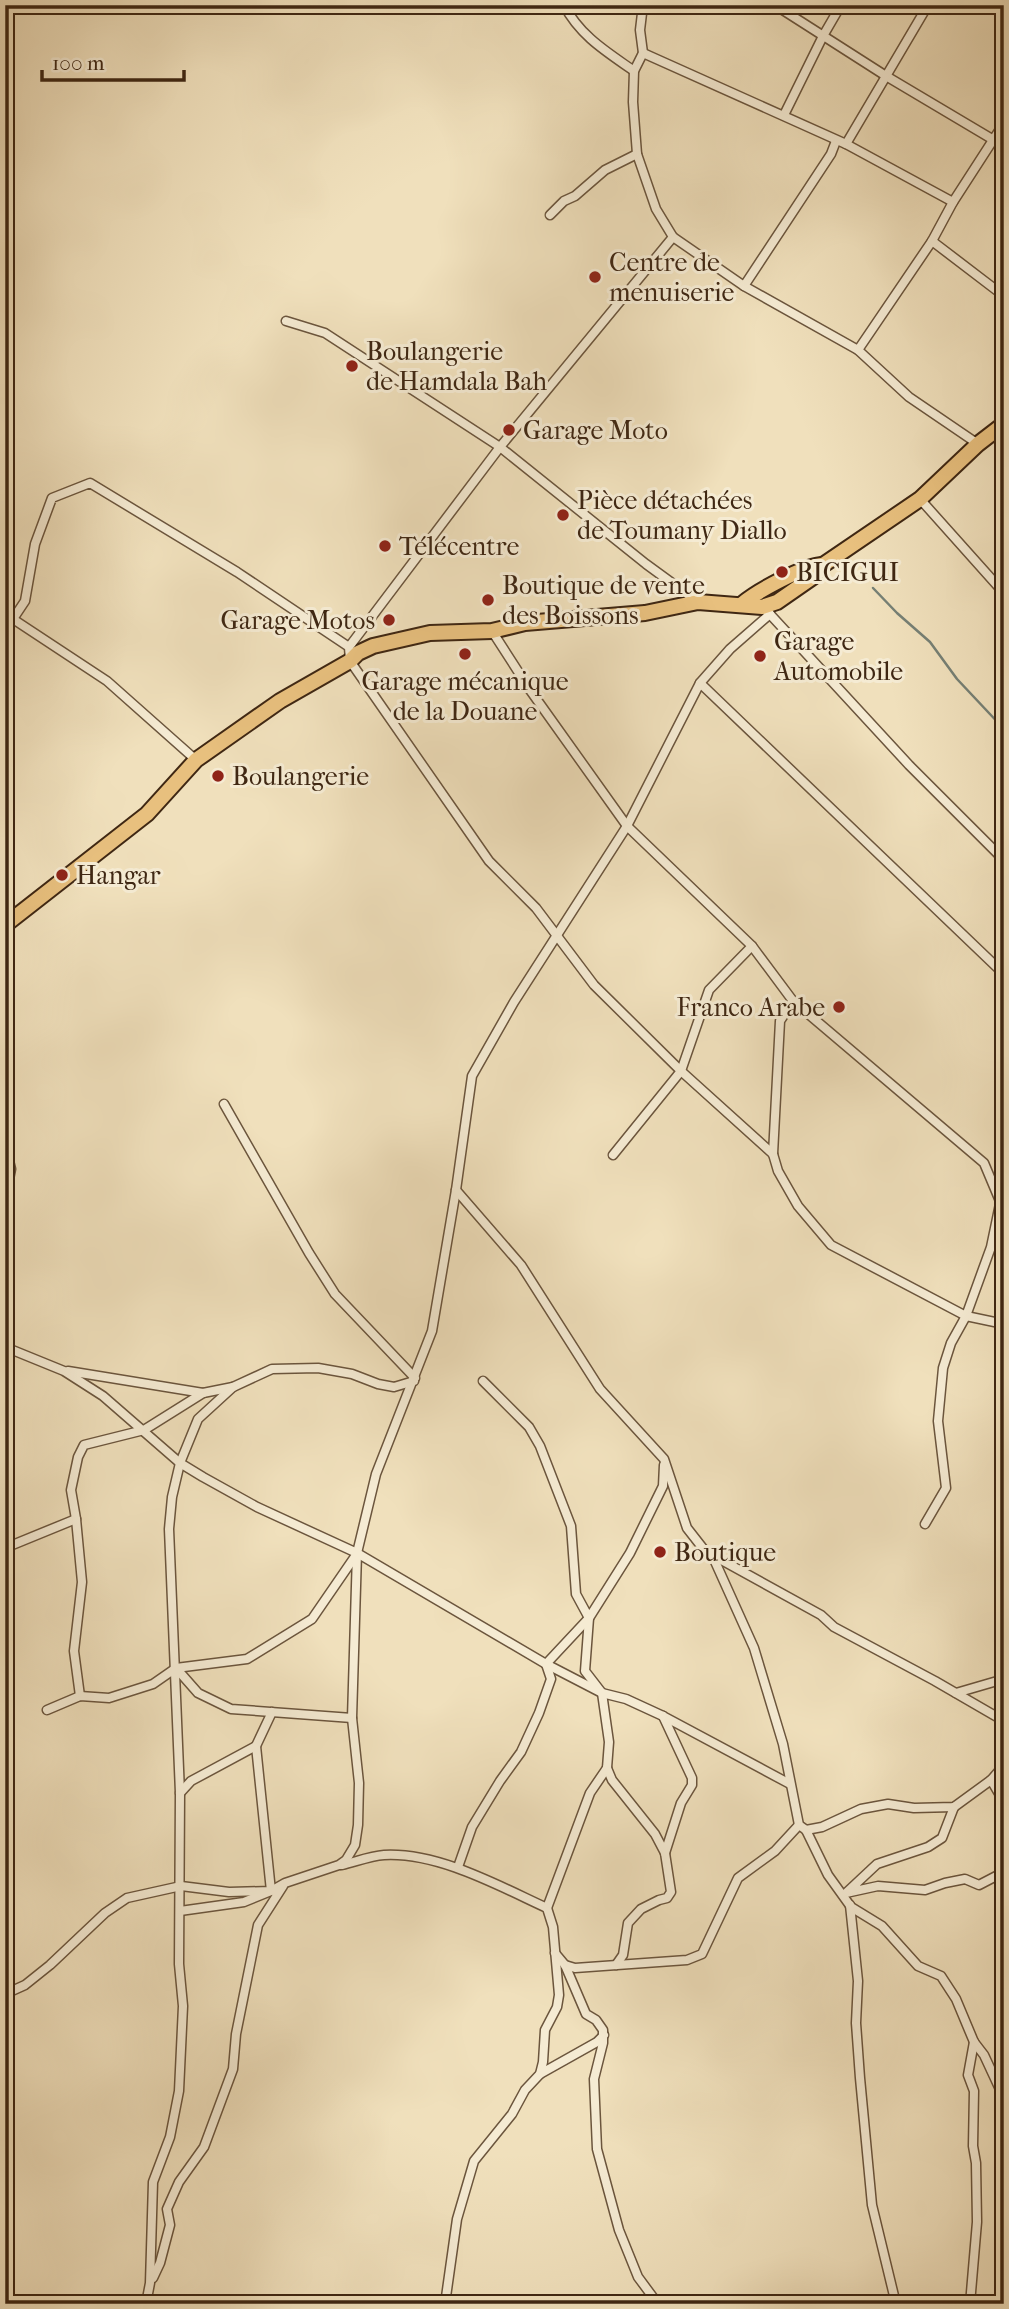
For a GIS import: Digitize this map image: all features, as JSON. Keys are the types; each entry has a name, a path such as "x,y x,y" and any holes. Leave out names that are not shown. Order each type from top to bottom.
{"highway":[{"path":"5,925 147,814 196,760 349,654 430,633 492,631 525,623 645,613 698,602 726,606 742,604 766,610 813,577 823,565 920,499 978,444 1004,424"},
{"path":"742,604 755,593 807,568 823,565"}],"street":[{"path":"564,5 570,17 591,41 634,71"},
{"path":"643,5 640,30 643,53 634,71 633,102 637,154 656,209 673,237 744,286 858,351 909,397 978,444"},
{"path":"775,5 886,76 998,135"},
{"path":"784,115 841,5"},
{"path":"846,144 928,5"},
{"path":"643,53 846,144 953,202"},
{"path":"858,351 932,241 953,202 1004,123"},
{"path":"744,286 831,154 836,141"},
{"path":"550,215 605,170 637,154"},
{"path":"349,654 500,447 673,237"},
{"path":"932,241 1004,296"},
{"path":"286,321 325,333 500,447 646,564 698,602"},
{"path":"196,760 102,677 13,618 25,601 35,544 52,499 90,482 237,572 349,654 489,860 536,908 594,985 681,1071 773,1154"},
{"path":"920,499 1004,593"},
{"path":"755,593 766,610 909,765 1004,860"},
{"path":"339,1865 346,1860 355,1845 358,1825 359,1783 352,1717 357,1553 376,1474 432,1331 472,1076 514,1002 626,826 700,683 766,610"},
{"path":"492,631 626,826 752,946 793,1001 984,1163 1002,1199 991,1247 966,1316 951,1343 943,1368 938,1421 946,1488 925,1524"},
{"path":"700,683 1004,974"},
{"path":"613,1155 681,1071 709,990 752,946"},
{"path":"793,1001 780,1021 773,1154 778,1171 798,1206 831,1245 966,1316 1004,1324"},
{"path":"225,1104 335,1294 414,1379"},
{"path":"5,1144 12,1169 5,1200"},
{"path":"456,1190 521,1265 600,1389 664,1459 687,1528 705,1551 821,1615 834,1627 1004,1721"},
{"path":"5,1347 64,1371 103,1396 180,1462 257,1507 357,1553 546,1664 602,1693 626,1699 663,1716 790,1784"},
{"path":"80,1696 74,1651 82,1581 71,1490 78,1457 84,1445 144,1430 204,1393 233,1387 272,1368 318,1368 352,1374 394,1387 414,1379"},
{"path":"64,1371 204,1393"},
{"path":"483,1381 529,1427 540,1446 571,1527 576,1594 589,1618 585,1671 602,1693 609,1742 607,1768 612,1780 655,1834 665,1853 671,1892 667,1899 641,1909 628,1923 623,1955 616,1965"},
{"path":"146,2304 150,2283 153,2182 170,2137 179,2091 183,2006 179,1964 180,1793 169,1528 172,1497 180,1462 198,1419 233,1387"},
{"path":"546,1664 589,1618 630,1553 663,1486 664,1459"},
{"path":"5,1548 76,1519"},
{"path":"47,1710 80,1696 109,1698 153,1684 176,1668 247,1659 312,1619 357,1553"},
{"path":"713,1557 754,1648 783,1744 802,1828 828,1875 851,1907 882,1926 918,1966 941,1976 956,1999 974,2042 984,2055 1004,2098"},
{"path":"458,1867 472,1827 521,1752 539,1713 551,1679 546,1664"},
{"path":"176,1668 198,1693 231,1709 352,1717"},
{"path":"956,1693 1004,1679"},
{"path":"271,1891 256,1746 272,1712"},
{"path":"663,1716 692,1778 692,1785 681,1803 665,1853"},
{"path":"180,1793 191,1782 256,1746"},
{"path":"846,1893 877,1864 928,1847 942,1838 954,1807 991,1780 1004,1765"},
{"path":"540,2074 545,2030 557,2007 559,1995 553,1927 547,1908 590,1793 607,1768"},
{"path":"991,1780 1004,1802"},
{"path":"565,1965 575,1968 687,1960 702,1954 737,1878 775,1852 802,1828 821,1828 861,1809 888,1804 914,1808 954,1807"},
{"path":"180,1911 244,1902 285,1883 339,1865 384,1855 422,1859 458,1867 547,1908"},
{"path":"846,1893 878,1886 925,1890 965,1879 979,1885 1004,1872"},
{"path":"150,2283 160,2263 170,2225 167,2209 179,2182 204,2147 233,2069 236,2034 258,1925 285,1883"},
{"path":"5,1994 24,1985 50,1965 104,1913 127,1898 180,1886 229,1892 271,1891"},
{"path":"846,1893 851,1907 858,1981 856,2023 872,2205 897,2304"},
{"path":"555,1953 565,1965 586,2014 596,2020 603,2030 594,2079 597,2149 619,2230 638,2277 658,2304"},
{"path":"444,2304 457,2219 474,2161 512,2114 525,2090 540,2074 597,2042 604,2035"},
{"path":"970,2304 977,2199 973,2146 974,2091 968,2074 974,2042"},
{"path":"5,2297 20,2304"}],"waterway":[{"path":"873,588 930,642 957,679 1004,729"}],"place":[{"name":"Centre de menuiserie","path":"595,277"},
{"name":"Boulangerie de Hamdala Bah","path":"352,366"},
{"name":"Garage Moto","path":"509,430"},
{"name":"Pièce détachées de Toumany Diallo","path":"563,515"},
{"name":"Télécentre","path":"385,546"},
{"name":"BICIGUI","path":"782,572"},
{"name":"Boutique de vente des Boissons","path":"488,600"},
{"name":"Garage Motos","path":"389,620"},
{"name":"Garage mécanique de la Douane","path":"465,654"},
{"name":"Garage Automobile","path":"760,656"},
{"name":"Boulangerie","path":"218,776"},
{"name":"Hangar","path":"62,875"},
{"name":"Franco Arabe","path":"839,1007"},
{"name":"Boutique","path":"660,1552"}]}
